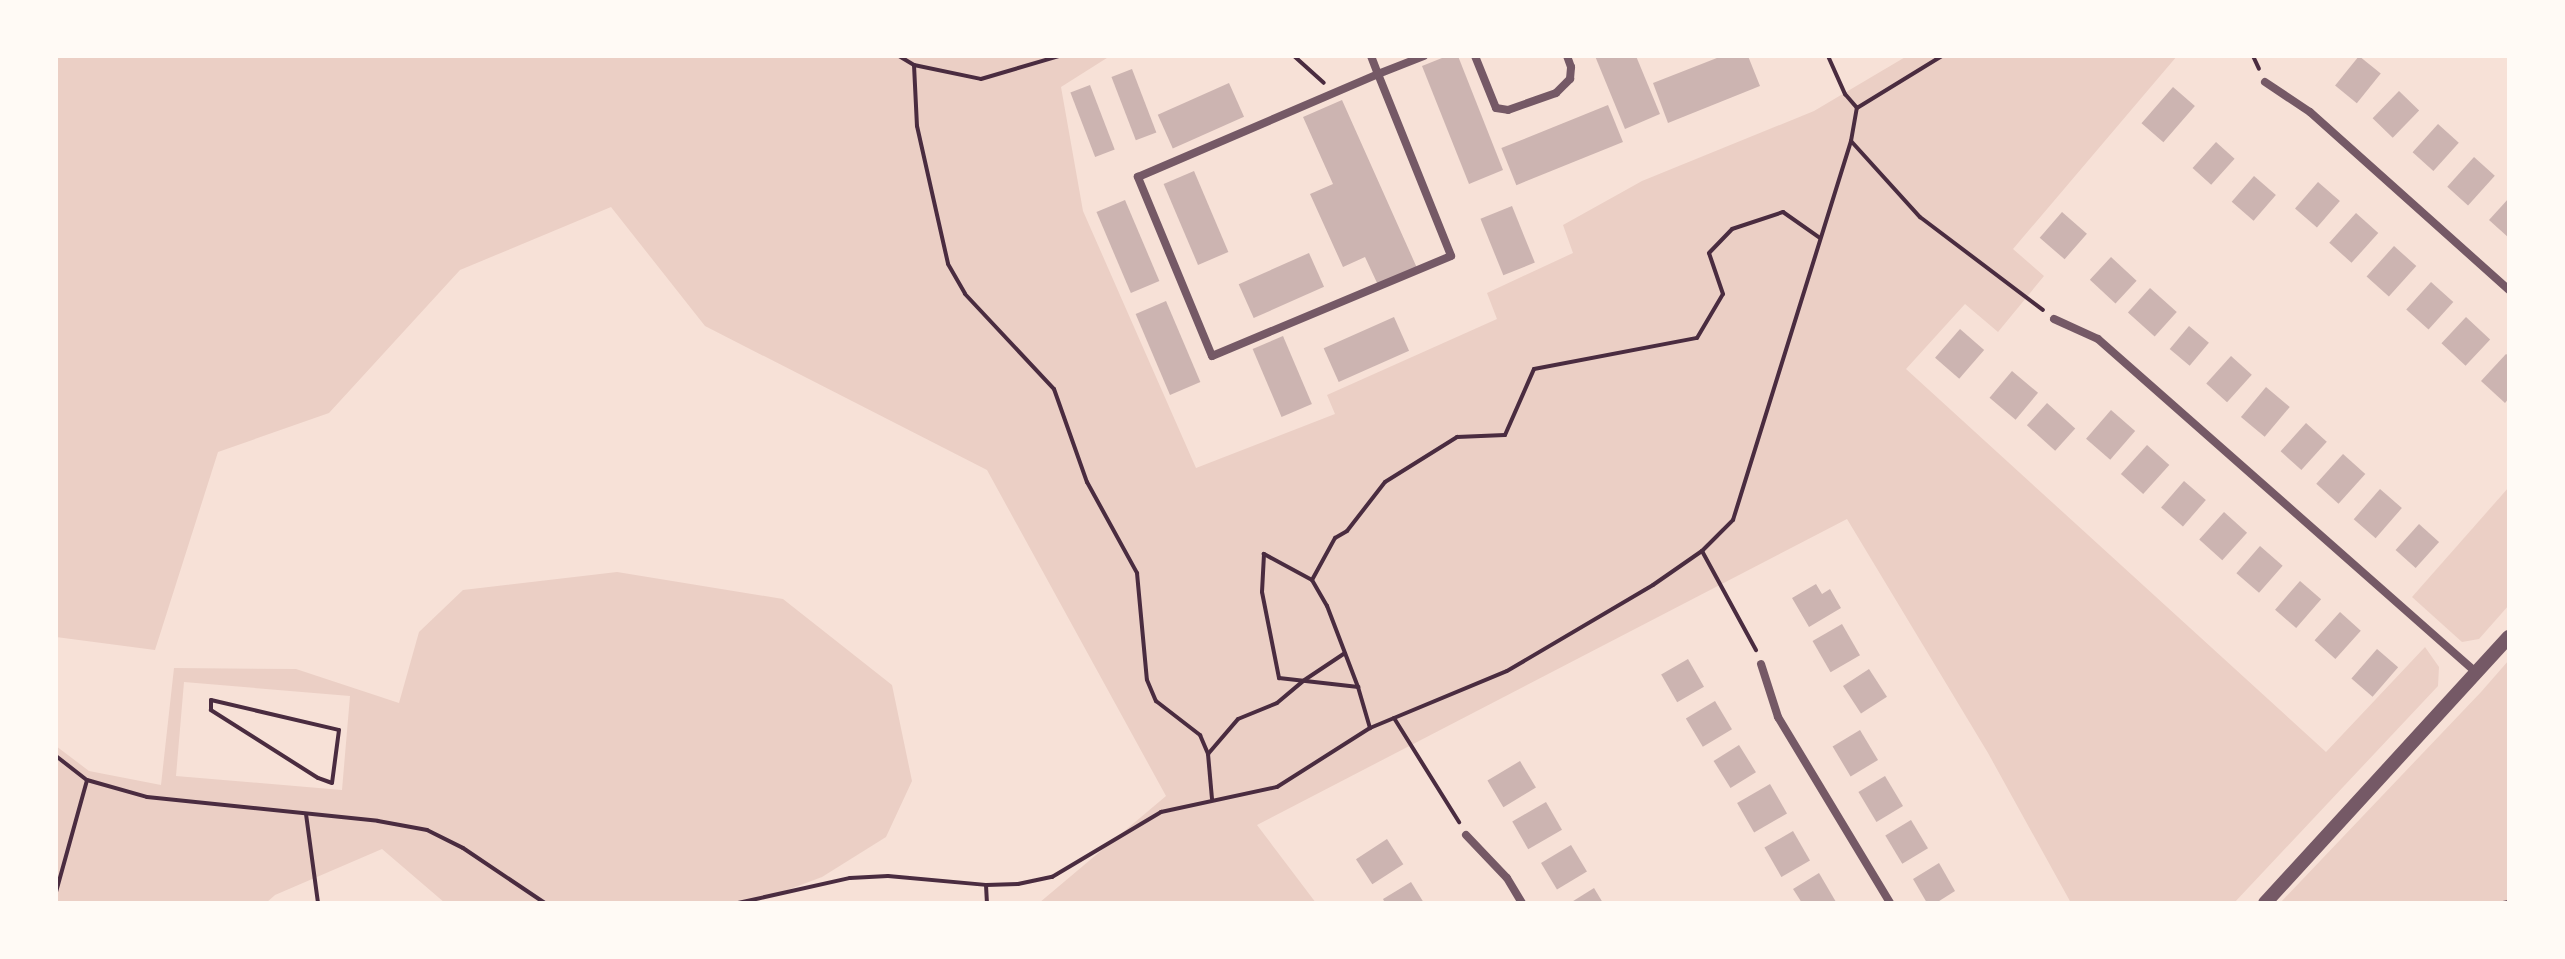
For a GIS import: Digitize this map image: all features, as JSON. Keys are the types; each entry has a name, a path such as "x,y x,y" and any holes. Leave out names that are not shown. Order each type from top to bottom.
{"street":[{"path":"1371,56 1378,74 1451,256 1212,356 1138,177 1378,74 1424,56"},
{"path":"1475,56 1496,108 1508,110 1556,93 1563,87 1570,79 1571,67 1567,56"},
{"path":"2265,82 2310,112 2509,290"},
{"path":"2054,319 2098,339 2477,673"},
{"path":"2265,903 2509,637"},
{"path":"1761,664 1778,717 1890,903"},
{"path":"1466,835 1507,878 1522,903"}],"path":[{"path":"899,56 914,65 981,79 1059,56"},
{"path":"1294,56 1335,93"},
{"path":"1828,56 1845,94 1857,108"},
{"path":"738,903 850,878 888,876 986,885 1018,884 1052,877 1161,812 1277,787 1370,728 1507,671 1653,585 1702,551 1733,520 1851,141 1857,108 1942,56"},
{"path":"914,65 917,126 948,264 965,294 1054,389 1087,482 1137,573 1147,680 1156,701 1200,735 1208,754 1212,799"},
{"path":"1851,141 1920,217 2019,289 2054,319"},
{"path":"1312,580 1335,538 1347,531 1385,482 1457,437 1505,435 1534,369 1697,338 1723,294 1709,253 1732,229 1783,212 1820,238"},
{"path":"1702,551 1751,635 1761,664"},
{"path":"1358,687 1279,678 1262,592 1264,554 1312,580 1327,606 1358,687 1370,728"},
{"path":"1208,754 1238,719 1277,703 1345,653"},
{"path":"211,700 339,730 332,783 318,778 211,710 211,700"},
{"path":"1393,717 1466,835"},
{"path":"56,756 87,780 147,797 427,830 463,848 545,903"},
{"path":"56,892 87,780"},
{"path":"306,814 318,903"},
{"path":"986,885 987,903"}],"shaded area":[{"path":"56,56 1110,56 1061,87 1083,211 1196,468 1335,414 1327,395 1497,319 1487,293 1573,253 1563,225 1642,181 1814,111 1907,56 2177,56 2013,249 2044,276 1998,332 1965,304 1906,369 2326,752 2425,647 2439,667 2438,686 2234,903 2071,903 1988,753 1847,519 1257,825 1316,903 1039,903 1166,796 987,470 705,326 611,207 460,270 329,413 218,452 155,650 56,637"},
{"path":"2509,487 2509,605 2479,639 2462,642 2412,597"},
{"path":"617,572 783,599 892,685 912,781 886,837 822,877 753,903 445,903 382,849 275,895 266,903 56,903 56,746 89,771 161,785 174,668 296,669 399,703 419,632 463,590","holes":["184,682 350,696 342,790 176,776"]},
{"path":"2509,660 2509,903 2280,903 2481,692"}],"building":[{"path":"1447,56 1458,56 1503,170 1469,184 1422,66"},
{"path":"1595,56 1636,56 1660,114 1625,129"},
{"path":"1722,56 1748,56 1760,86 1668,123 1653,83"},
{"path":"2359,56 2381,74 2357,103 2335,86"},
{"path":"1132,69 1156,132 1136,140 1111,77"},
{"path":"1229,83 1244,117 1173,149 1158,115"},
{"path":"1090,85 1115,149 1095,157 1070,93"},
{"path":"2173,87 2195,106 2163,142 2142,123"},
{"path":"2399,91 2419,110 2393,138 2373,118"},
{"path":"1342,100 1417,268 1378,285 1365,257 1343,267 1310,194 1333,184 1303,117"},
{"path":"1608,105 1623,142 1516,185 1501,148"},
{"path":"2438,124 2459,143 2433,171 2413,152"},
{"path":"2216,142 2235,159 2211,185 2193,168"},
{"path":"2474,157 2495,176 2468,205 2447,187"},
{"path":"1194,171 1228,252 1198,265 1164,184"},
{"path":"2254,176 2276,195 2254,221 2232,202"},
{"path":"2318,182 2340,201 2317,227 2295,208"},
{"path":"2509,198 2509,238 2489,220"},
{"path":"1125,200 1159,281 1131,293 1096,212"},
{"path":"1512,206 1535,263 1503,275 1480,219"},
{"path":"2062,212 2087,234 2065,259 2040,238"},
{"path":"2356,213 2378,233 2352,263 2329,243"},
{"path":"2394,246 2416,266 2389,297 2367,276"},
{"path":"1309,253 1324,287 1254,318 1239,284"},
{"path":"2111,257 2137,281 2115,304 2090,280"},
{"path":"2431,282 2453,302 2429,330 2406,309"},
{"path":"2150,288 2177,312 2155,337 2128,313"},
{"path":"1166,301 1200,382 1170,395 1136,314"},
{"path":"1394,317 1409,351 1339,382 1324,348"},
{"path":"2466,317 2490,340 2466,366 2441,343"},
{"path":"2189,326 2209,343 2190,366 2170,349"},
{"path":"1960,329 1984,350 1959,379 1935,358"},
{"path":"1283,336 1312,404 1282,417 1253,349"},
{"path":"2506,354 2509,356 2509,398 2505,403 2481,381"},
{"path":"2231,356 2252,375 2227,402 2206,383"},
{"path":"2012,371 2038,393 2016,420 1990,398"},
{"path":"2266,387 2290,407 2265,437 2241,417"},
{"path":"2047,403 2075,428 2055,451 2027,425"},
{"path":"2111,410 2135,431 2110,460 2086,439"},
{"path":"2306,423 2327,442 2301,470 2281,451"},
{"path":"2147,445 2169,465 2143,494 2121,474"},
{"path":"2343,454 2365,474 2339,504 2316,484"},
{"path":"2184,481 2206,500 2183,526 2161,507"},
{"path":"2380,489 2402,508 2376,538 2354,519"},
{"path":"2224,512 2247,533 2222,560 2199,539"},
{"path":"2419,524 2439,542 2416,568 2396,550"},
{"path":"2260,546 2283,566 2259,593 2236,573"},
{"path":"2300,581 2321,599 2296,628 2275,610"},
{"path":"1816,584 1822,594 1830,589 1841,608 1809,627 1792,598"},
{"path":"2340,612 2361,631 2335,659 2315,640"},
{"path":"1842,624 1860,655 1831,672 1813,641"},
{"path":"2377,649 2398,667 2373,697 2351,678"},
{"path":"1688,659 1704,687 1677,702 1661,674"},
{"path":"1869,669 1887,697 1861,714 1843,686"},
{"path":"1715,701 1732,729 1703,747 1686,719"},
{"path":"1860,730 1878,760 1851,776 1833,746"},
{"path":"1739,745 1756,772 1731,788 1714,761"},
{"path":"1520,761 1536,788 1503,807 1487,781"},
{"path":"1885,776 1903,806 1876,822 1858,792"},
{"path":"1770,784 1787,813 1754,832 1737,803"},
{"path":"1546,802 1562,830 1528,849 1512,822"},
{"path":"1911,820 1928,848 1902,864 1885,835"},
{"path":"1793,831 1810,860 1781,877 1764,848"},
{"path":"1387,839 1403,864 1372,884 1356,859"},
{"path":"1571,845 1587,872 1557,890 1541,863"},
{"path":"1939,863 1955,891 1936,903 1927,903 1913,879"},
{"path":"1819,873 1836,902 1802,903 1793,889"},
{"path":"1411,882 1424,903 1385,903 1383,899"},
{"path":"1594,888 1603,903 1570,903"}]}
